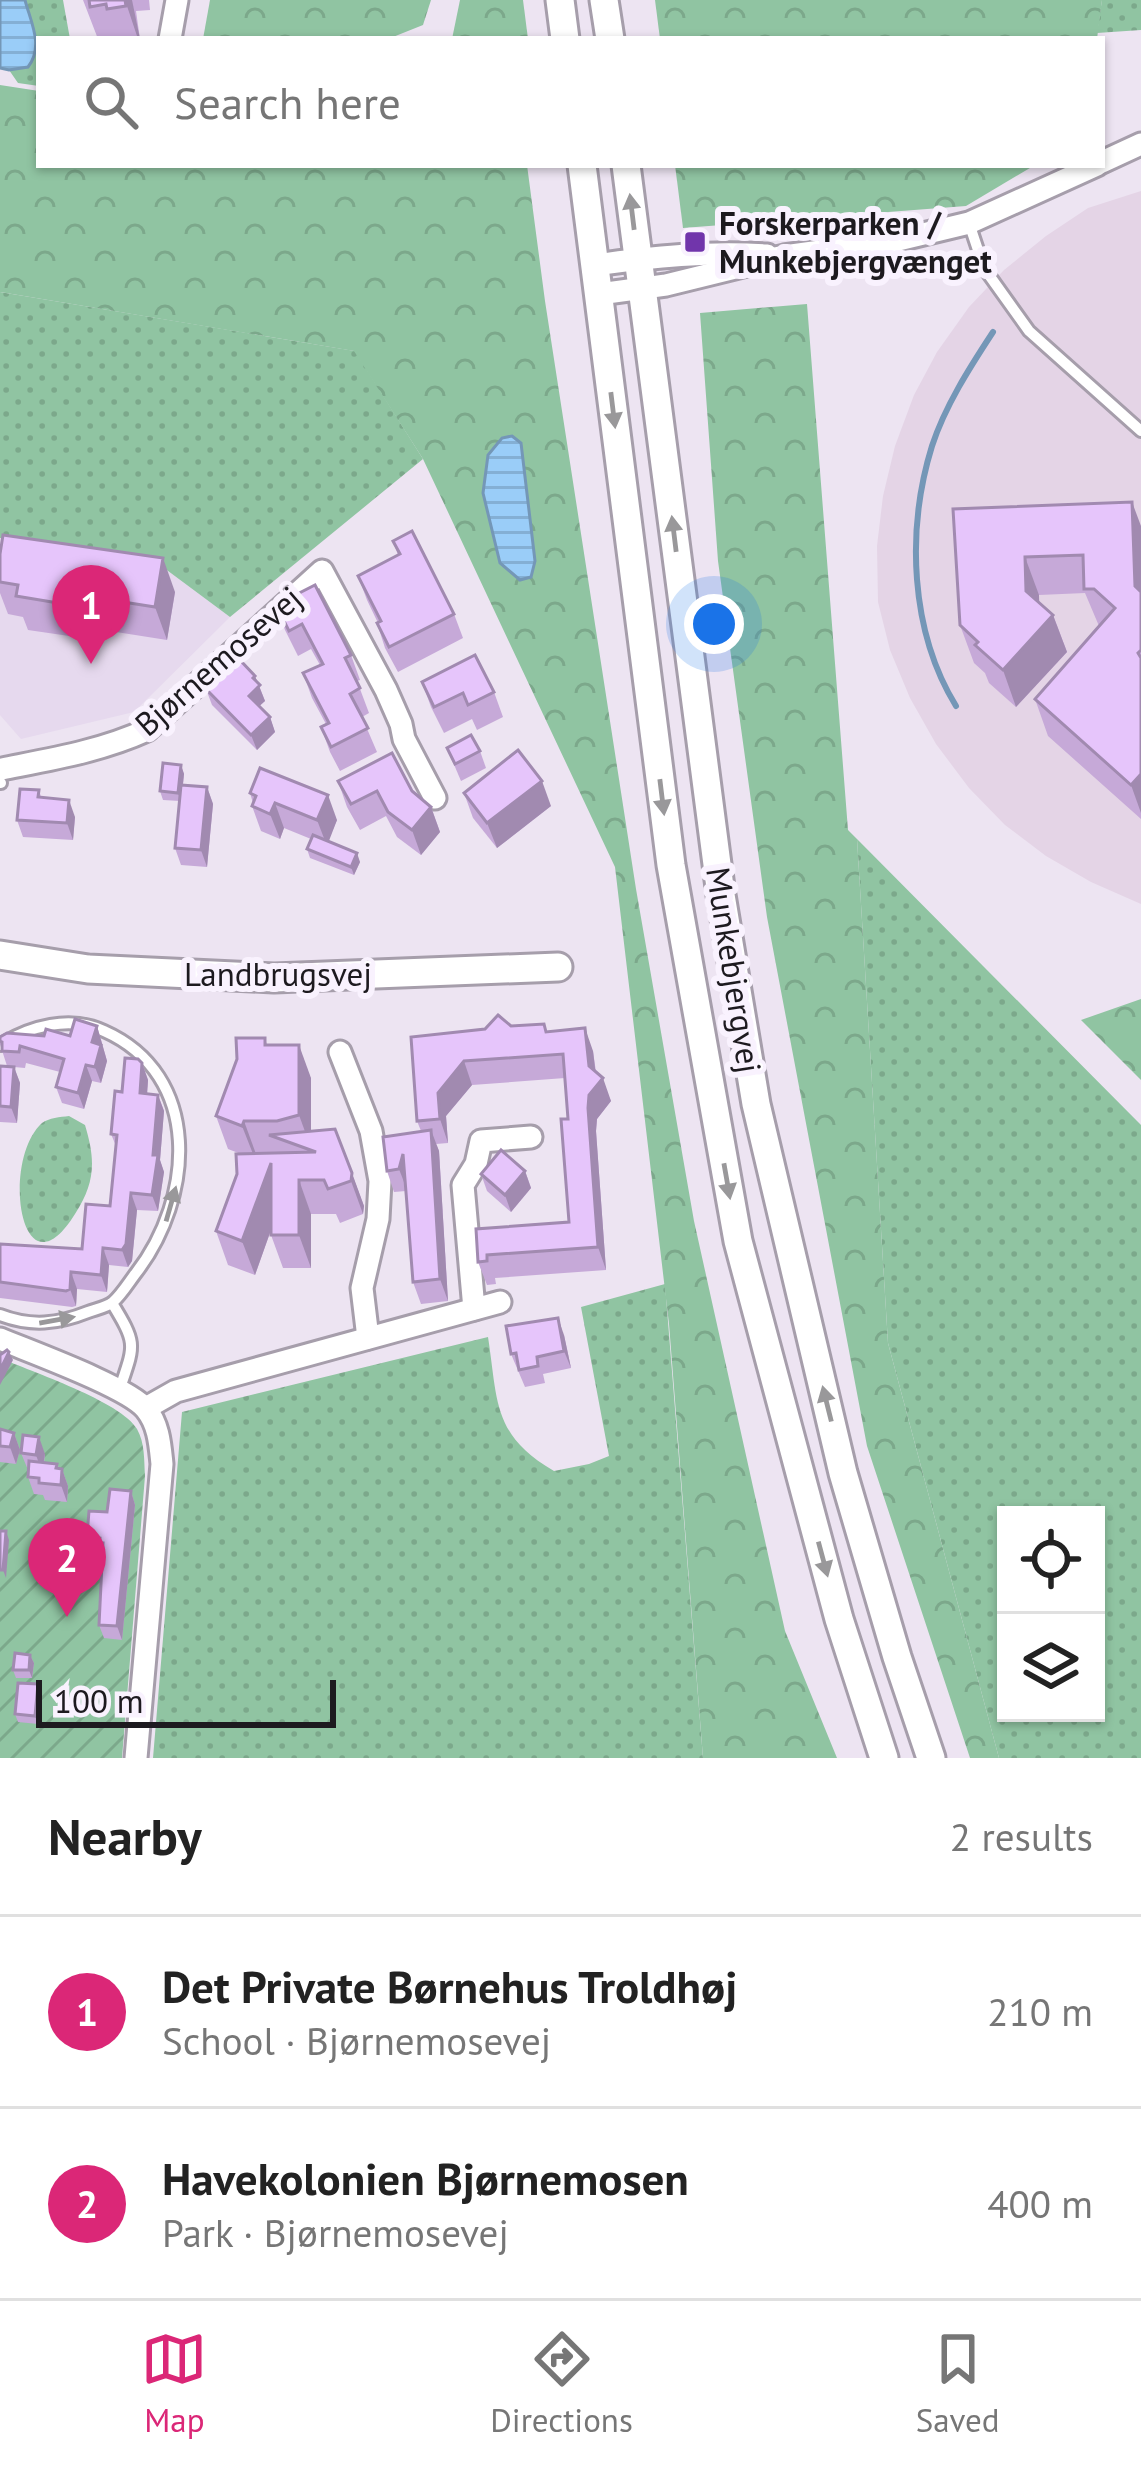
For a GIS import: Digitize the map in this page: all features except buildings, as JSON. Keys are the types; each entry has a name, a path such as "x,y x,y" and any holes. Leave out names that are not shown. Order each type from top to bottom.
{"street":[{"path":"171,36 177,0"},
{"path":"560,0 566,36"},
{"path":"604,0 610,36"},
{"path":"1105,161 1141,144"},
{"name":"Munkebjergvej","path":"582,168 671,865 738,1241 839,1619 884,1758"},
{"name":"Munkebjergvej","path":"626,168 721,895 756,1104 843,1473 931,1758"},
{"path":"599,294 784,256 894,241 968,223 1090,168"},
{"path":"595,265 731,253 784,256"},
{"name":"Bjørnemosevej","path":"1,777 147,730 322,571 386,690 404,739 435,798"},
{"name":"Landbrugsvej","path":"0,955 88,969 274,978 558,967"},
{"path":"340,1052 371,1131 380,1181 378,1219 362,1288 368,1338"},
{"path":"474,1309 463,1185 476,1164 481,1142 531,1137"},
{"path":"146,1408 176,1391 500,1302"},
{"path":"0,1339 119,1390 146,1408 159,1433 163,1464 136,1758"}],"lane":[{"path":"968,223 984,268 1029,331 1141,431"},
{"path":"0,1045 37,1027 60,1024 93,1026 124,1040 146,1056 166,1091 178,1124 180,1171 154,1250 112,1303 64,1322 16,1322 0,1315"},
{"path":"112,1303 131,1334 133,1351 119,1390"}],"shaded area":[{"path":"1141,191 1141,904 1046,856 1005,825 936,744 890,650 878,602 877,546 895,446 914,395 969,307 1046,236 1088,208"},
{"path":"0,538 156,562 230,617 134,712 21,739 0,715"}],"green space":[{"path":"25,0 63,0 69,36 36,36"},
{"path":"210,0 431,0 423,25 396,36 204,36"},
{"path":"460,0 523,0 528,36 453,36"},
{"path":"655,0 1102,0 1097,36 660,36"},
{"path":"1102,0 1141,0 1141,30 1097,33"},
{"path":"36,36 36,86 18,83 9,70 20,69"},
{"path":"0,85 36,91 36,168 527,168 636,889 694,1221 785,1631 837,1758 703,1758 669,1324 615,867 423,459 354,351 0,292"},
{"path":"675,168 1030,168 966,206 683,228"},
{"path":"0,292 355,351 423,459 230,617 156,562 0,538"},
{"path":"807,304 848,830 857,839 888,1343 999,1758 970,1758 867,1446 767,917 718,561 700,313"},
{"path":"857,839 1141,1125 1141,1758 999,1758 888,1343"},
{"path":"1141,999 1141,1080 1081,1020"},
{"path":"69,1116 85,1125 92,1161 90,1182 75,1214 56,1237 41,1242 30,1233 22,1215 22,1165 29,1141 42,1123"},
{"path":"665,1284 703,1758 153,1758 182,1412 488,1337 497,1398 519,1444 554,1471 589,1464 609,1456 581,1307"},
{"path":"0,1358 113,1408 137,1429 141,1440 145,1476 122,1758 0,1758"}],"water":[{"path":"0,0 25,0 36,43 28,67 0,68"},
{"path":"512,436 521,443 535,561 531,577 520,580 500,563 483,493 488,455 502,438"}],"waterway":[{"path":"956,706 929,646 921,613 918,512 937,431 993,332"}],"place":[{"name":"Forskerparken / Munkebjergvænget","path":"695,242"},
{"name":"Det Private Børnehus Troldhøj","path":"91,664"},
{"name":"Havekolonien Bjørnemosen","path":"67,1617"}]}
